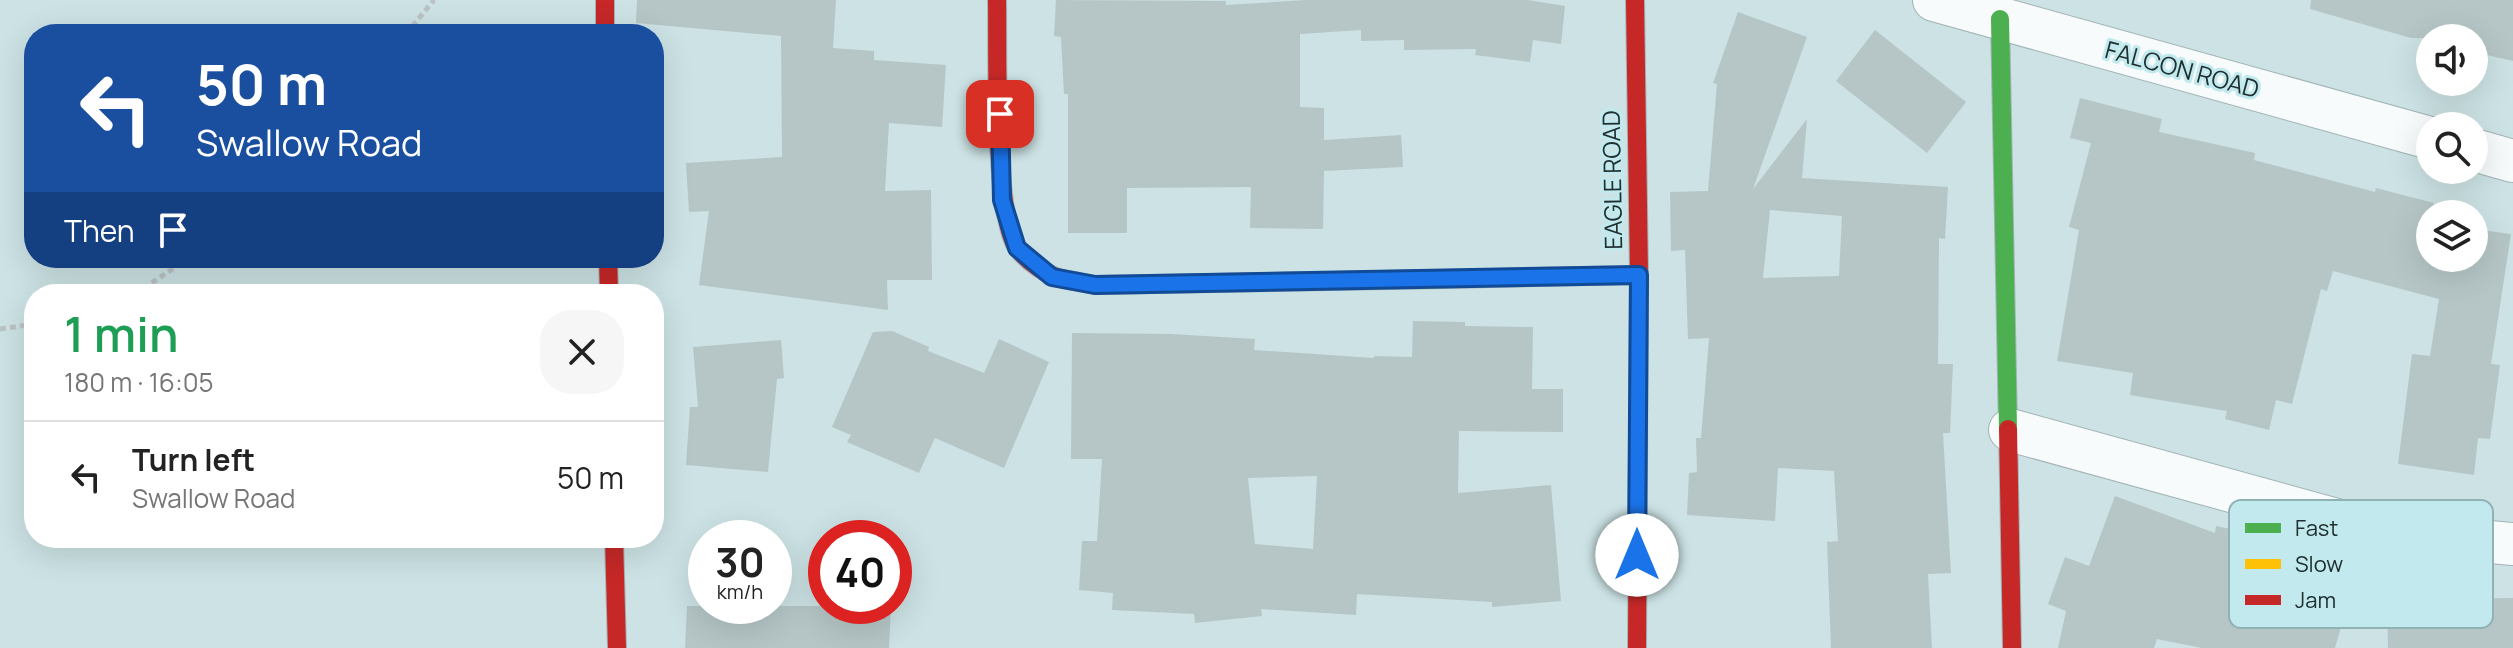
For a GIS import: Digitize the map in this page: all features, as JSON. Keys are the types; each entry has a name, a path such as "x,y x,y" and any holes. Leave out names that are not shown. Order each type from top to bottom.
{"street":[{"path":"605,0 605,24"},
{"path":"997,0 1002,200 1017,248 1052,277 1095,285 1639,275"},
{"name":"EAGLE ROAD","path":"1635,0 1639,275 1637,648"},
{"name":"FALCON ROAD","path":"1934,0 2416,134"},
{"path":"2000,19 2012,648"},
{"path":"2488,154 2513,161"},
{"path":"2010,430 2264,500"},
{"path":"2493,542 2513,544"},
{"path":"614,548 617,648"}],"path":[{"path":"414,24 434,0"},
{"path":"150,284 174,268"},
{"path":"0,329 24,325"}],"building":[{"path":"637,0 836,0 833,48 874,51 874,60 946,65 942,127 889,123 885,191 931,190 932,280 887,280 888,310 699,285 709,211 689,212 686,163 782,157 781,36 636,23"},
{"path":"1056,0 1226,1 1226,5 1306,0 1528,0 1565,6 1561,44 1533,40 1530,62 1475,55 1476,49 1404,50 1404,40 1361,41 1361,30 1300,34 1300,107 1324,108 1324,140 1401,135 1403,167 1324,171 1323,229 1250,228 1251,187 1127,188 1127,233 1068,233 1068,94 1064,94 1061,37 1054,36"},
{"path":"2311,0 2513,0 2513,61 2488,55 2488,24 2416,24 2416,38 2411,38 2310,9"},
{"path":"1738,12 1807,37 1753,189 1807,119 1802,178 1948,187 1945,239 1939,238 1938,364 1953,364 1950,433 1943,433 1951,573 1928,574 1932,648 1831,648 1827,542 1838,541 1834,471 1778,468 1775,521 1687,515 1689,473 1697,472 1696,438 1701,438 1709,338 1688,339 1685,250 1671,251 1670,192 1708,191 1717,84 1713,83","holes":["1770,210 1842,216 1839,276 1763,278"]},
{"path":"1875,30 1966,102 1927,153 1836,81"},
{"path":"2080,98 2162,119 2159,132 2255,153 2254,160 2375,192 2376,188 2422,200 2416,200 2416,272 2488,272 2488,231 2511,234 2491,364 2500,365 2490,439 2478,438 2474,475 2398,464 2412,354 2430,356 2439,299 2333,271 2327,291 2321,289 2292,404 2276,400 2269,430 2225,419 2227,411 2130,395 2133,373 2057,361 2079,230 2069,227 2091,143 2070,138"},
{"path":"1413,321 1533,327 1532,389 1563,389 1563,432 1459,431 1458,493 1551,485 1561,601 1492,607 1492,602 1357,594 1356,615 1261,609 1262,616 1195,623 1194,614 1112,610 1113,593 1079,590 1082,541 1097,541 1102,459 1071,459 1072,333 1255,339 1254,350 1374,358 1412,357","holes":["1317,476 1313,549 1255,544 1248,478"]},
{"path":"892,331 929,347 928,351 984,373 999,339 1049,362 1004,468 935,438 919,473 847,442 851,435 832,427 873,332"},
{"path":"781,340 784,378 777,379 768,472 686,465 690,407 698,407 693,347"},
{"path":"2115,496 2215,533 2216,526 2229,529 2229,628 2341,628 2335,648 2202,648 2157,639 2154,648 2058,648 2066,611 2048,604 2065,557 2089,566"},
{"path":"2493,598 2513,598 2513,648 2388,648 2388,628 2493,628"},
{"path":"687,606 688,624 792,624 792,606 808,606 808,624 890,624 889,648 685,648"}],"traffic: fast":[{"path":"2000,19 2008,429"},
{"path":"1445,279 1639,275"}],"traffic: slow":[{"path":"1063,279 1095,285 1445,279"}],"traffic: jam":[{"path":"605,0 605,24"},
{"path":"997,0 1001,169 1010,231 1018,249 1027,259 1045,272 1063,279"},
{"path":"1635,0 1639,275 1637,648"},
{"path":"608,268 609,284"},
{"path":"2008,429 2012,648"},
{"path":"614,548 617,648"}],"route":[{"path":"1000,114 1002,200 1017,248 1052,277 1095,285 1639,275 1637,555"}]}
